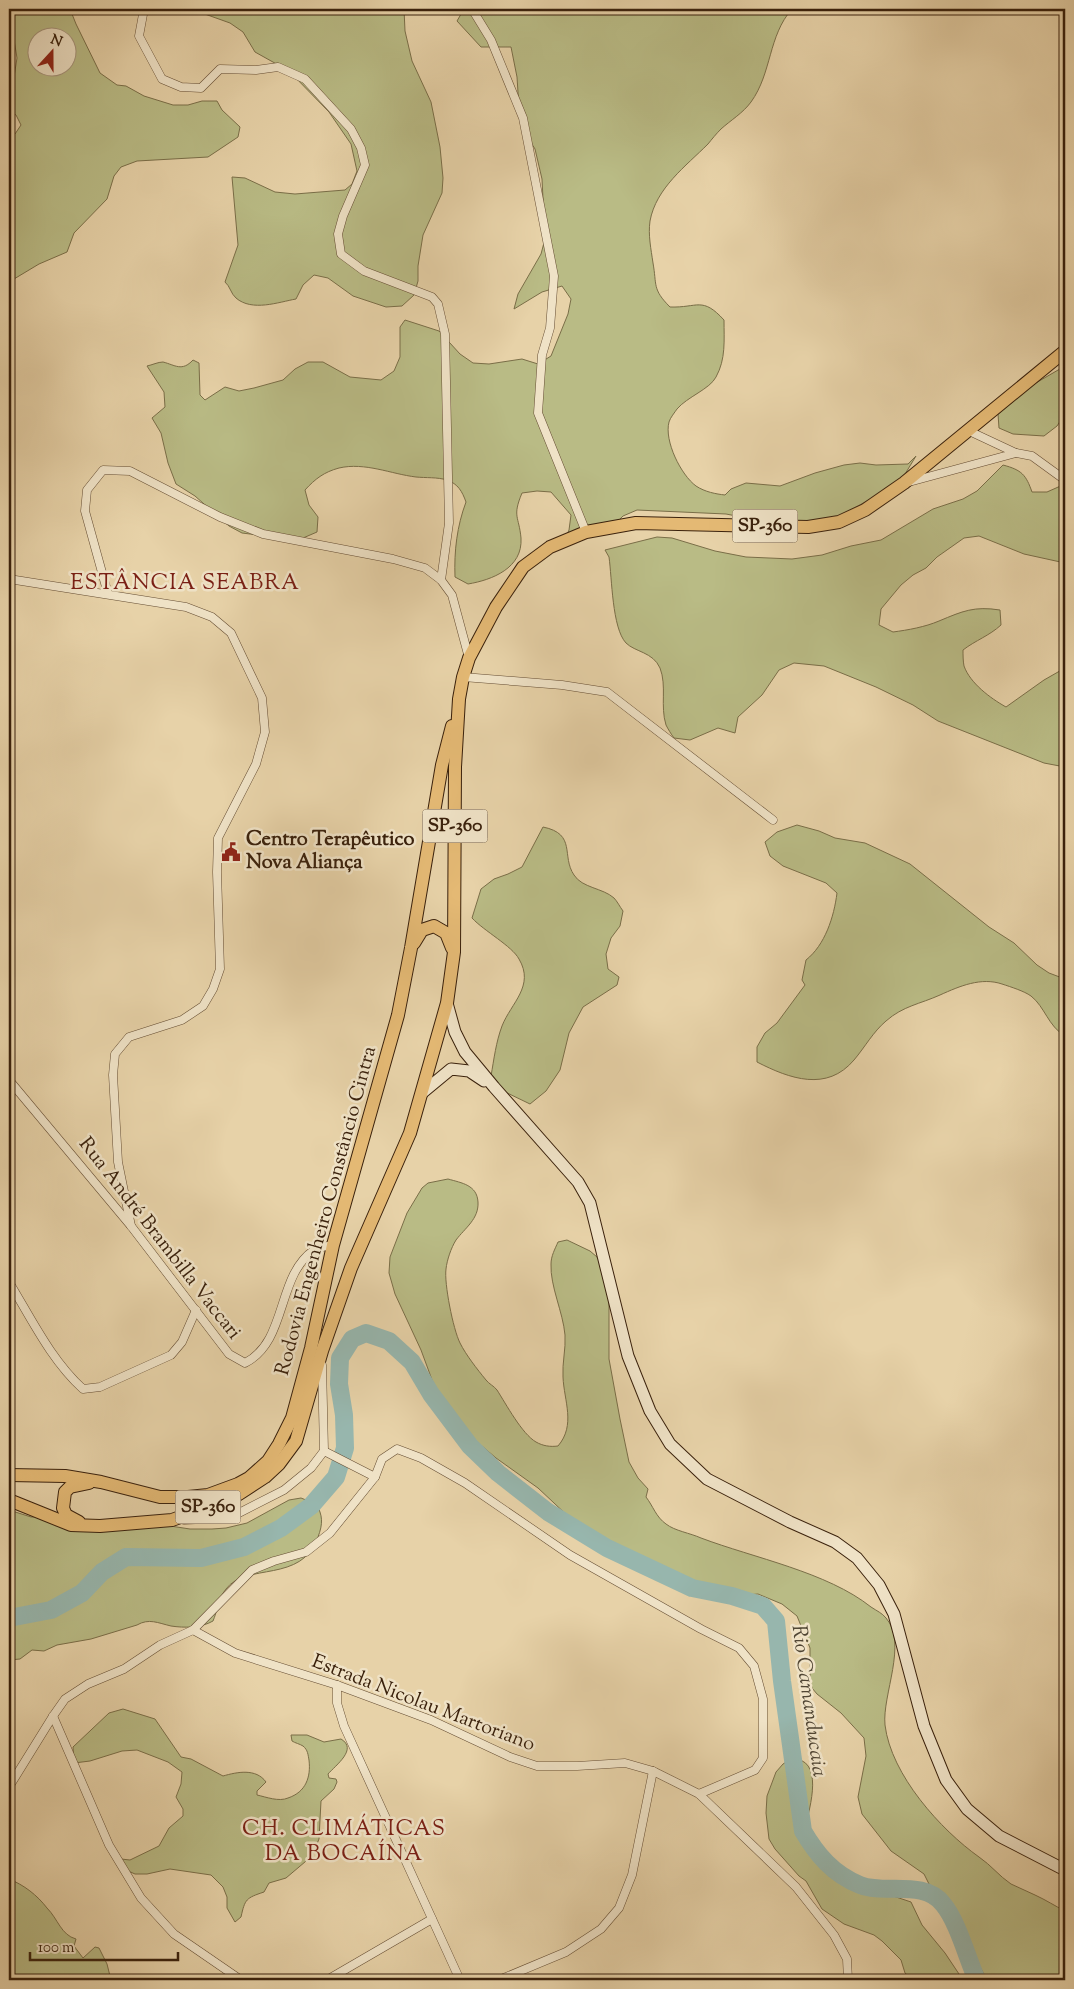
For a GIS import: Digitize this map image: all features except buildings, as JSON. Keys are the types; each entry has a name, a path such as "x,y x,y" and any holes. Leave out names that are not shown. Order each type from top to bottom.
{"main road":[{"name":"Rodovia Engenheiro Constâncio Cintra","path":"9,1475 65,1476 101,1482 160,1497 208,1495 249,1478 268,1461 279,1444 292,1418 311,1348 333,1245 398,1015 442,764 468,658 496,607 523,567 550,547 586,532 636,523 808,527 839,522 865,510 904,483 1065,351"},
{"name":"Rodovia Engenheiro Constâncio Cintra","path":"9,1500 71,1525 100,1526 172,1520 239,1494 279,1464 296,1441 322,1351 351,1268 410,1133 447,1004 454,952 455,767 459,699"},
{"path":"411,948 422,930 434,926 446,933 454,952"},
{"path":"447,1004 455,1032 465,1052 578,1182 590,1203 628,1356 650,1411 670,1444 707,1479 790,1522 835,1542 857,1558 879,1585 894,1614 924,1726 946,1780 967,1809 999,1836 1065,1870"},
{"path":"422,1093 450,1069 469,1071 494,1087"},
{"path":"100,1526 77,1521 66,1516 62,1502 65,1492 70,1487 101,1482"}],"street":[{"path":"144,9 140,36 162,79 181,87 201,88 220,69 256,70 278,67 305,79 313,86 346,121 362,148 365,165 343,216 338,234 341,254 364,272 432,297 438,304 445,334 448,523 441,580"},
{"path":"472,9 491,40 523,118 554,276 550,328 542,355 538,413 586,532"},
{"path":"969,431 1016,453 1032,456 1065,480"},
{"path":"904,483 1016,453"},
{"path":"108,594 85,511 87,490 102,470 130,471 220,517 263,534 393,559 425,568 441,580 452,595 468,658"},
{"path":"9,579 186,607 212,617 231,633 262,698 265,732 256,764 218,838 217,872 220,970 213,990 204,1006 182,1020 129,1037 115,1054 113,1075 118,1162 131,1226"},
{"path":"463,677 607,692 774,820"},
{"name":"Rua André Brambilla Vaccari","path":"9,1080 131,1226 229,1354 245,1363 257,1357 271,1336 298,1265 315,1249 333,1245"},
{"path":"9,1282 54,1357 71,1378 83,1389 100,1388 171,1355 182,1342 196,1310"},
{"path":"172,1520 206,1519 237,1514 284,1490 311,1468 324,1451 322,1351"},
{"path":"9,1787 65,1699 88,1684 124,1669 160,1645 193,1630 252,1570 274,1561 306,1552 324,1538 375,1477 382,1459 397,1449 422,1458 465,1483 570,1555 700,1629 740,1648 754,1666 763,1699 763,1758 755,1770 699,1794"},
{"path":"324,1451 375,1477"},
{"name":"Estrada Nicolau Martoriano","path":"193,1630 235,1653 337,1684 430,1720 510,1757 537,1766 625,1763 653,1771 699,1794 796,1886 834,1935 847,1959 848,1980"},
{"path":"337,1684 337,1703 344,1726 460,1980"},
{"path":"53,1716 109,1845 141,1898 174,1934 241,1980"},
{"path":"499,1980 566,1952 601,1929 619,1908 632,1875 653,1771"},
{"path":"327,1980 432,1920"}],"green space":[{"path":"9,9 70,9 78,28 28,28 28,78 78,78 78,28 100,73 117,85 126,86 144,96 173,105 217,101 222,110 240,127 238,137 208,157 137,161 121,167 114,176 107,199 74,233 67,252 39,264 9,282 9,138 15,134 21,125 16,115 9,110 9,84 14,77 17,58"},
{"path":"200,9 404,9 405,31 412,61 431,102 440,147 443,178 442,193 423,235 418,266 418,281 414,295 402,306 386,307 353,296 328,278 314,275 303,285 296,299 274,304 258,305 242,302 233,294 225,282 238,245 232,177 245,178 275,192 295,194 345,190 352,184 357,171 351,144 329,112 289,71 255,52 243,32 230,23 202,13"},
{"path":"464,9 792,9 778,31 763,79 751,102 721,129 673,178 658,198 653,209 650,221 650,237 655,282 660,296 670,307 705,306 724,320 724,349 719,370 709,385 681,405 671,417 668,430 671,448 690,481 703,490 725,495 731,489 746,483 780,486 844,465 860,463 876,465 908,464 916,456 902,479 889,489 832,520 817,522 757,520 726,514 637,510 623,516 612,527 564,542 569,530 571,515 551,492 522,493 517,507 521,538 517,557 511,565 496,576 468,584 455,577 457,539 460,520 466,502 459,488 447,480 407,476 358,466 339,468 324,474 305,490 309,505 318,517 317,532 303,538 242,533 229,526 195,496 176,484 168,463 161,433 152,418 165,407 164,392 147,366 163,362 182,367 193,360 199,363 200,395 205,400 225,387 239,391 283,380 295,369 308,362 323,362 350,377 381,380 394,371 400,357 400,327 405,320 439,331 460,354 473,363 489,364 522,359 538,364 551,356 568,314 571,299 562,286 542,292 514,309 518,294 541,254 545,239 542,179 535,149 527,136 519,108 517,77 511,47 481,47 457,21"},
{"path":"1065,366 1065,414 1057,426 1044,436 1013,434 999,428 998,414 1034,384"},
{"path":"1003,465 1019,471 1028,481 1032,492 1047,492 1065,484 1065,563 1024,554 979,536 964,538 901,585 881,609 879,625 893,632 928,625 969,610 1000,610 1001,625 963,650 964,666 981,690 1006,707 1044,680 1065,668 1065,767 1044,763 938,721 913,705 876,687 824,666 794,663 779,670 762,695 738,717 735,733 718,728 690,740 674,738 664,718 663,682 660,668 649,655 630,646 621,636 613,602 609,557 605,550 657,537 672,538 715,551 746,557 792,559 822,555 851,546 881,540 933,509 963,499 977,491"},
{"path":"797,825 835,838 865,843 910,864 989,927 1014,943 1037,965 1049,973 1065,979 1065,1036 1054,1027 1040,1005 1028,994 994,982 978,982 955,988 892,1016 877,1030 854,1060 843,1070 832,1076 820,1079 795,1077 757,1062 757,1047 765,1033 777,1023 805,985 802,980 806,960 813,954 828,930 836,902 837,893 826,883 783,866 770,856 765,842 777,832"},
{"path":"543,827 554,830 564,840 570,868 574,875 582,883 615,899 623,911 620,926 611,938 606,954 608,969 619,977 617,985 583,1007 569,1033 560,1070 546,1091 530,1104 499,1089 491,1076 502,1026 523,986 523,969 519,959 510,949 472,918 481,889 494,879 522,867"},
{"path":"448,1179 472,1188 478,1202 474,1218 456,1240 448,1258 446,1276 455,1328 460,1343 468,1357 487,1381 497,1390 520,1426 536,1442 549,1446 558,1446 567,1430 568,1413 563,1372 565,1335 552,1281 551,1264 552,1255 558,1242 567,1240 590,1251 597,1257 602,1266 609,1301 609,1359 629,1462 638,1478 648,1489 646,1497 657,1515 666,1524 678,1530 812,1575 833,1584 853,1595 886,1618 892,1629 895,1641 895,1655 885,1713 885,1725 889,1744 897,1763 907,1782 920,1800 934,1817 964,1846 1011,1884 1065,1911 1065,1980 987,1980 953,1915 933,1892 924,1874 891,1851 862,1814 858,1797 866,1756 864,1738 841,1713 812,1688 810,1680 810,1648 797,1616 782,1604 758,1594 724,1597 640,1567 595,1532 570,1518 538,1488 496,1458 462,1429 438,1396 421,1350 395,1294 389,1273 390,1257 407,1213 422,1188 428,1183"},
{"path":"301,1498 316,1504 321,1516 320,1532 310,1552 300,1561 287,1567 247,1576 235,1581 224,1592 213,1621 203,1625 187,1627 146,1622 91,1639 57,1645 44,1651 32,1650 20,1659 9,1660 9,1560 14,1556 9,1540 9,1510 31,1517 54,1516 92,1529 157,1524 190,1529 212,1529 247,1523 289,1500"},
{"path":"123,1709 155,1719 181,1757 191,1759 223,1776 246,1772 262,1778 266,1782 257,1791 257,1795 272,1799 281,1800 294,1795 303,1788 308,1778 309,1760 307,1751 303,1746 292,1741 291,1735 307,1735 324,1742 341,1739 346,1743 347,1747 344,1757 328,1774 329,1778 336,1779 337,1782 334,1789 321,1801 319,1839 312,1856 286,1878 269,1883 264,1892 247,1900 241,1917 235,1922 227,1908 227,1897 223,1887 211,1875 170,1869 147,1874 135,1874 126,1870 121,1859 130,1860 159,1846 169,1828 183,1816 183,1809 176,1797 181,1784 182,1772 168,1762 137,1750 122,1751 90,1761 74,1763 73,1747 109,1713"},
{"path":"791,1759 802,1761 808,1766 812,1775 812,1797 805,1827 842,1881 866,1892 890,1895 911,1902 922,1925 945,1953 963,1980 913,1980 905,1973 901,1960 882,1941 874,1935 844,1924 822,1909 806,1881 799,1876 775,1849 769,1839 766,1813 767,1796 776,1772"},
{"path":"9,1879 25,1887 39,1899 51,1912 63,1930 76,1939 74,1946 83,1958 95,1947 99,1948 107,1964 111,1980 9,1980"}],"waterway":[{"name":"Rio Camanducaia","path":"9,1618 51,1610 82,1593 102,1572 126,1557 201,1558 244,1547 281,1528 311,1506 336,1477 345,1448 344,1415 339,1384 340,1358 352,1339 366,1333 389,1341 412,1362 431,1394 470,1446 498,1473 548,1512 607,1548 692,1588 732,1596 763,1606 776,1621 782,1681 803,1831 820,1856 850,1881 870,1888 915,1890 935,1896 943,1904 953,1920 977,1980"}],"place":[{"name":"Centro Terapêutico Nova Aliança","path":"231,852"}],"district":[{"name":"ESTÂNCIA SEABRA","path":"185,584"},
{"name":"CH. CLIMÁTICAS DA BOCAÍNA","path":"344,1842"}]}
